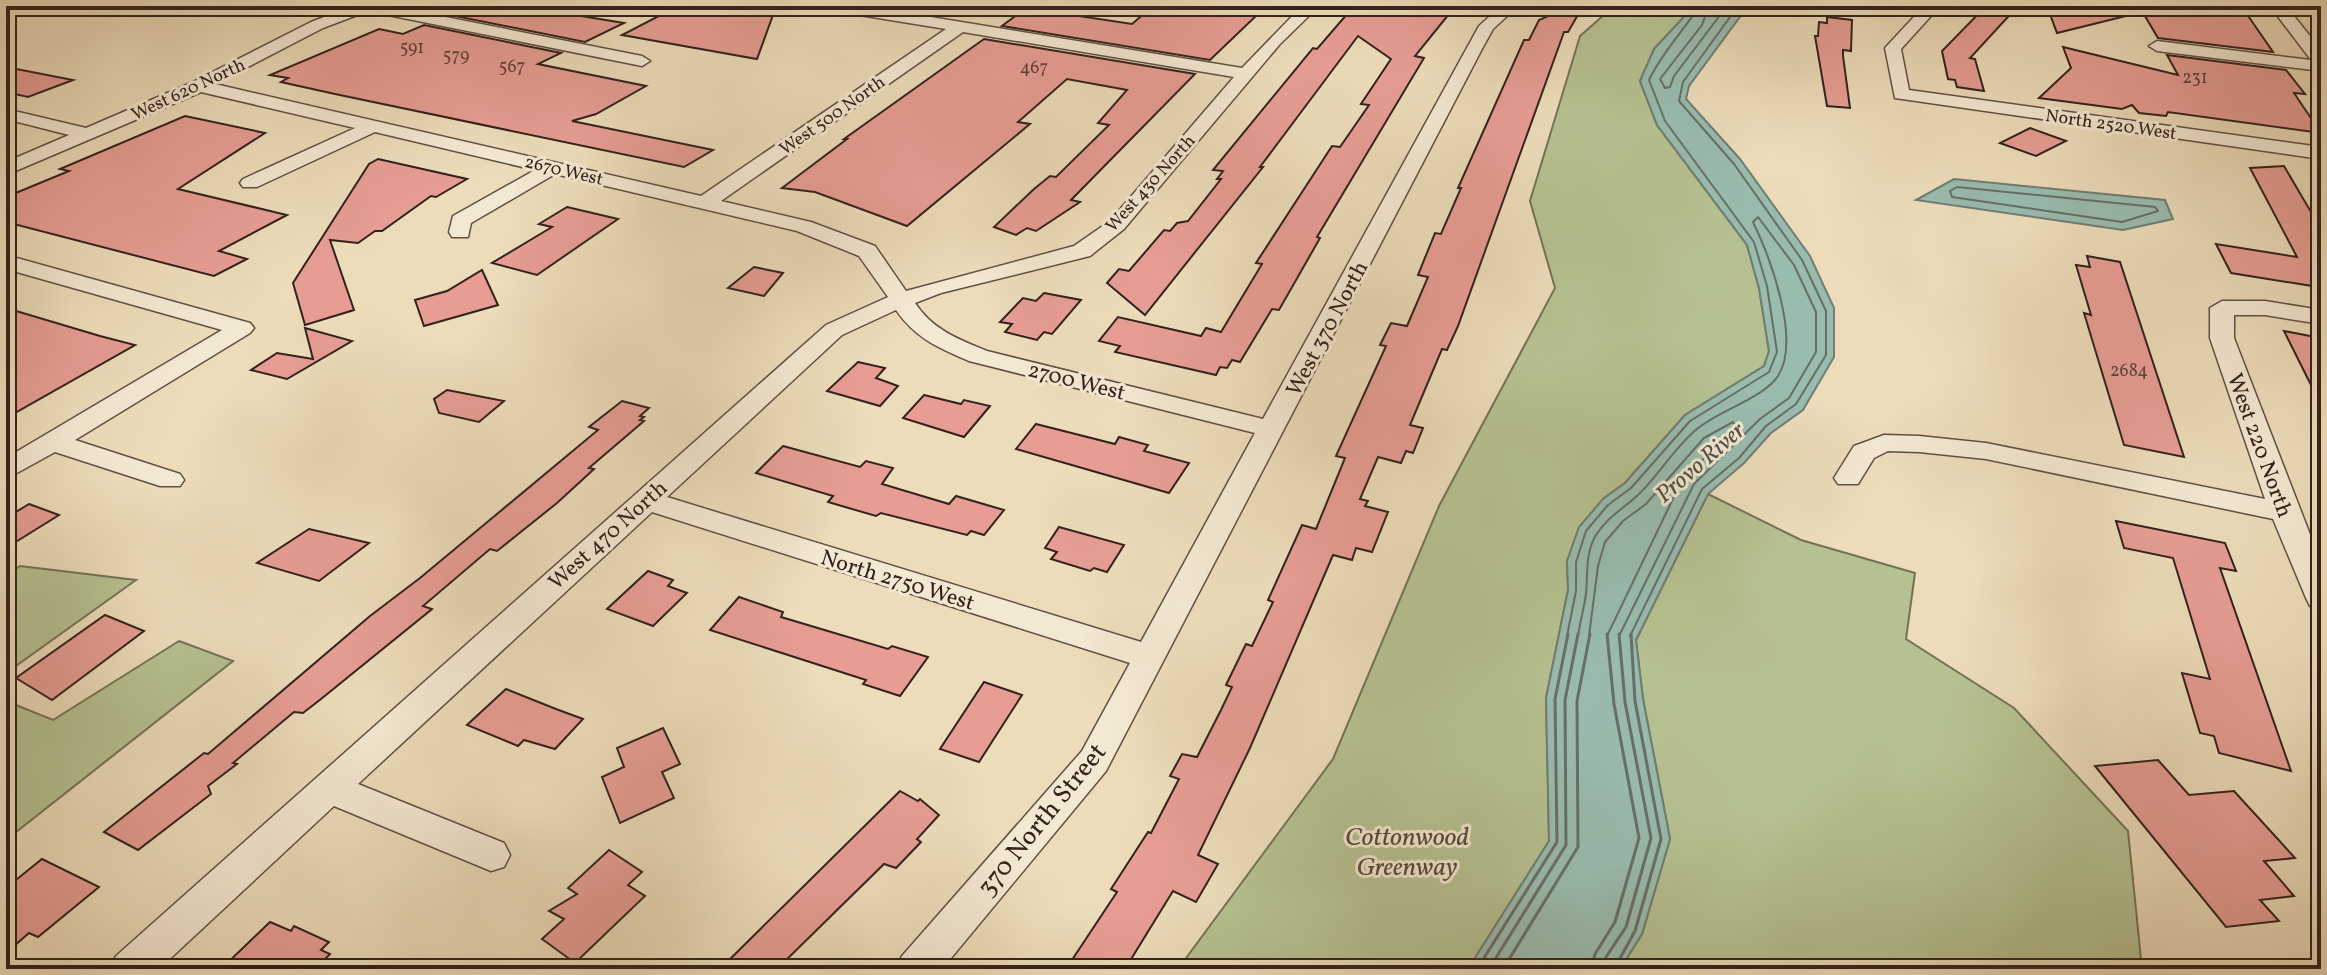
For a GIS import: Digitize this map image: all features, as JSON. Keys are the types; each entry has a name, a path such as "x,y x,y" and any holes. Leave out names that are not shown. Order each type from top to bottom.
{"street":[{"path":"367,6 642,61"},
{"name":"West 620 North","path":"6,169 199,86 317,25 367,6"},
{"path":"835,6 1246,74"},
{"name":"West 430 North","path":"899,301 933,288 1082,251 1117,225 1246,74 1311,6"},
{"name":"West 370 North","path":"1150,657 1482,33 1510,6"},
{"name":"North 2520 West","path":"1932,6 1893,48 1901,94 2321,153"},
{"path":"2278,6 2321,64"},
{"name":"West 500 North","path":"704,203 960,27"},
{"path":"2157,46 2321,64"},
{"name":"2670 West","path":"199,86 804,226 867,251 899,301"},
{"path":"6,114 89,134"},
{"path":"250,183 373,126"},
{"path":"460,232 460,220 552,168"},
{"path":"6,262 242,328 6,470"},
{"name":"2700 West","path":"899,301 937,339 978,356 1271,429"},
{"name":"West 470 North","path":"130,969 834,330 899,301"},
{"name":"West 220 North","path":"2321,317 2241,307 2222,308 2222,338 2284,512 2321,598"},
{"path":"52,442 170,480"},
{"path":"1848,478 1864,452 1884,443 1986,451 2284,512"},
{"name":"North 2750 West","path":"645,500 1150,657"},
{"name":"370 North Street","path":"916,969 1094,761 1150,657"},
{"path":"328,788 491,855"}],"green space":[{"name":"Cottonwood Greenway","path":"1614,6 1694,6 1654,49 1640,81 1657,125 1747,245 1759,288 1769,351 1764,366 1685,415 1625,483 1603,499 1567,561 1568,590 1546,698 1549,841 1468,969 1178,969 1333,759 1439,506 1555,288 1530,201 1580,36"},
{"path":"1708,494 1801,540 1915,573 1906,639 2014,708 2128,831 2142,969 1620,969 1642,934 1670,839 1643,699 1636,640"},
{"path":"20,566 136,580 6,673 6,575"},
{"path":"179,641 233,661 6,840 6,701 53,720"}],"water":[{"name":"Provo River","path":"1694,6 1748,6 1689,86 1686,99 1740,159 1810,256 1834,308 1834,357 1803,410 1771,433 1744,463 1708,494 1636,640 1643,699 1670,839 1642,934 1620,969 1468,969 1549,841 1546,698 1568,590 1567,561 1579,527 1603,499 1625,483 1685,415 1764,366 1769,351 1759,288 1747,245 1657,125 1640,81 1654,49"},
{"path":"1954,179 2165,200 2173,219 2123,230 1916,200"}],"building":[{"path":"471,6 520,6 624,23 585,42 450,15"},
{"path":"678,6 726,10 732,7 773,15 757,59 622,35"},
{"path":"1153,6 1194,6 1257,15 1210,60 1002,26 1026,8 1132,24"},
{"path":"1354,6 1449,14 1415,56 1424,58 1317,237 1320,238 1279,310 1272,309 1240,362 1232,360 1227,368 1220,367 1216,375 1115,352 1120,346 1099,341 1118,317 1201,336 1206,328 1221,332 1262,264 1256,263 1332,146 1340,147 1369,105 1361,104 1391,59 1358,36 1260,167 1263,167 1145,315 1107,283 1119,269 1129,271 1164,230 1170,231 1177,223 1188,221 1221,179 1217,179 1223,171 1213,170 1313,48 1317,49"},
{"path":"1559,6 1583,6 1568,32 1564,32 1458,326 1447,350 1442,349 1410,425 1423,428 1413,453 1406,451 1401,463 1378,457 1360,499 1368,501 1365,506 1388,512 1372,552 1356,548 1352,560 1333,555 1250,748 1198,855 1218,864 1196,902 1173,891 1125,969 1066,969 1117,892 1111,889 1148,832 1151,833 1179,779 1170,776 1182,754 1197,757 1232,687 1226,685 1246,644 1252,646 1273,602 1268,600 1302,525 1316,529 1345,458 1336,456 1386,346 1380,345 1391,323 1407,326 1428,277 1418,275 1435,233 1441,234 1461,188 1458,188 1524,40 1529,40 1539,20 1551,15"},
{"path":"1986,6 2018,6 1970,58 1975,59 1984,91 1957,87 1955,80 1948,79 1942,51"},
{"path":"2047,6 2129,6 2130,15 2057,33"},
{"path":"2139,6 2242,7 2273,52 2158,38"},
{"path":"1827,17 1852,20 1851,51 1843,50 1850,108 1827,106 1815,36 1818,36 1819,22 1827,23"},
{"path":"424,25 561,53 538,64 646,86 596,114 572,121 713,150 684,167 281,82 288,78 270,75 379,29 403,34"},
{"path":"984,39 1195,74 1071,200 1080,202 1036,231 1027,228 1016,235 994,227 1050,176 1056,177 1109,125 1098,123 1127,90 1067,79 1018,122 1030,124 907,226 815,192 782,188 847,139 844,139"},
{"path":"2063,47 2178,75 2167,55 2286,70 2305,94 2294,93 2321,133 2168,112 2166,116 2139,113 2132,105 2122,109 2039,98 2071,68"},
{"path":"6,67 73,80 28,97 6,92"},
{"path":"185,116 265,133 178,189 287,215 219,251 247,259 214,276 6,222 6,197 69,171 60,169"},
{"path":"2030,128 2066,141 2036,156 2000,143"},
{"path":"378,159 467,179 436,197 431,196 382,231 375,231 358,243 330,240 354,310 305,325 293,283 369,164"},
{"path":"2284,166 2321,229 2321,303 2312,286 2231,273 2216,244 2297,257 2250,168"},
{"path":"567,207 618,219 537,275 492,263 552,227 539,224"},
{"path":"2087,256 2120,262 2184,457 2124,445 2084,313 2091,315 2076,265 2090,267"},
{"path":"754,267 783,273 764,296 728,288"},
{"path":"482,270 498,305 424,326 415,300 447,291"},
{"path":"1044,293 1081,300 1052,334 1044,332 1037,340 1005,332 1012,324 1000,322 1023,298 1036,301"},
{"path":"6,308 100,336 135,345 6,418"},
{"path":"305,328 352,341 287,379 251,370 277,353 313,359"},
{"path":"2284,331 2321,338 2321,405"},
{"path":"858,362 885,368 876,378 898,386 880,406 827,391"},
{"path":"447,390 504,401 479,422 439,413 434,399"},
{"path":"924,395 961,404 964,400 990,406 964,437 903,418"},
{"path":"622,401 649,408 640,416 644,417 640,420 644,421 589,468 594,469 557,503 497,551 490,549 423,606 432,609 303,713 294,712 233,763 237,764 208,786 211,794 138,850 104,832 204,753 208,754 370,616 598,430 589,427"},
{"path":"1036,424 1115,444 1119,437 1148,445 1144,451 1189,463 1169,493 1016,449"},
{"path":"783,446 860,467 866,461 893,468 882,484 949,504 956,496 1004,510 984,535 971,531 967,535 881,513 876,516 828,502 833,496 756,473"},
{"path":"29,504 59,515 6,548 6,518"},
{"path":"2116,521 2225,543 2236,571 2220,568 2291,771 2219,753 2214,736 2200,733 2182,673 2210,679 2173,558 2124,548"},
{"path":"1059,527 1124,545 1107,572 1094,568 1090,571 1051,559 1057,552 1045,548"},
{"path":"309,529 369,543 319,581 257,563"},
{"path":"648,571 673,580 668,586 687,593 653,626 607,609"},
{"path":"739,597 783,612 781,617 888,649 892,646 928,657 900,696 863,684 866,680 710,630"},
{"path":"105,615 144,631 52,700 16,678"},
{"path":"984,682 1022,695 979,762 940,749"},
{"path":"506,689 583,719 555,749 524,740 518,746 467,725"},
{"path":"663,728 680,764 662,772 674,798 620,823 602,777 624,767 617,748"},
{"path":"2158,760 2189,795 2234,791 2295,858 2264,861 2294,896 2260,900 2279,921 2226,927 2095,766"},
{"path":"900,791 918,801 920,799 939,815 917,839 921,842 896,868 884,864 777,969 720,969"},
{"path":"609,850 642,872 628,885 645,896 575,963 542,939 564,919 549,911 577,894 568,888"},
{"path":"42,859 99,887 38,937 29,933 6,953 6,888"},
{"path":"270,922 291,931 294,926 329,942 321,950 330,954 315,969 221,969"}]}
